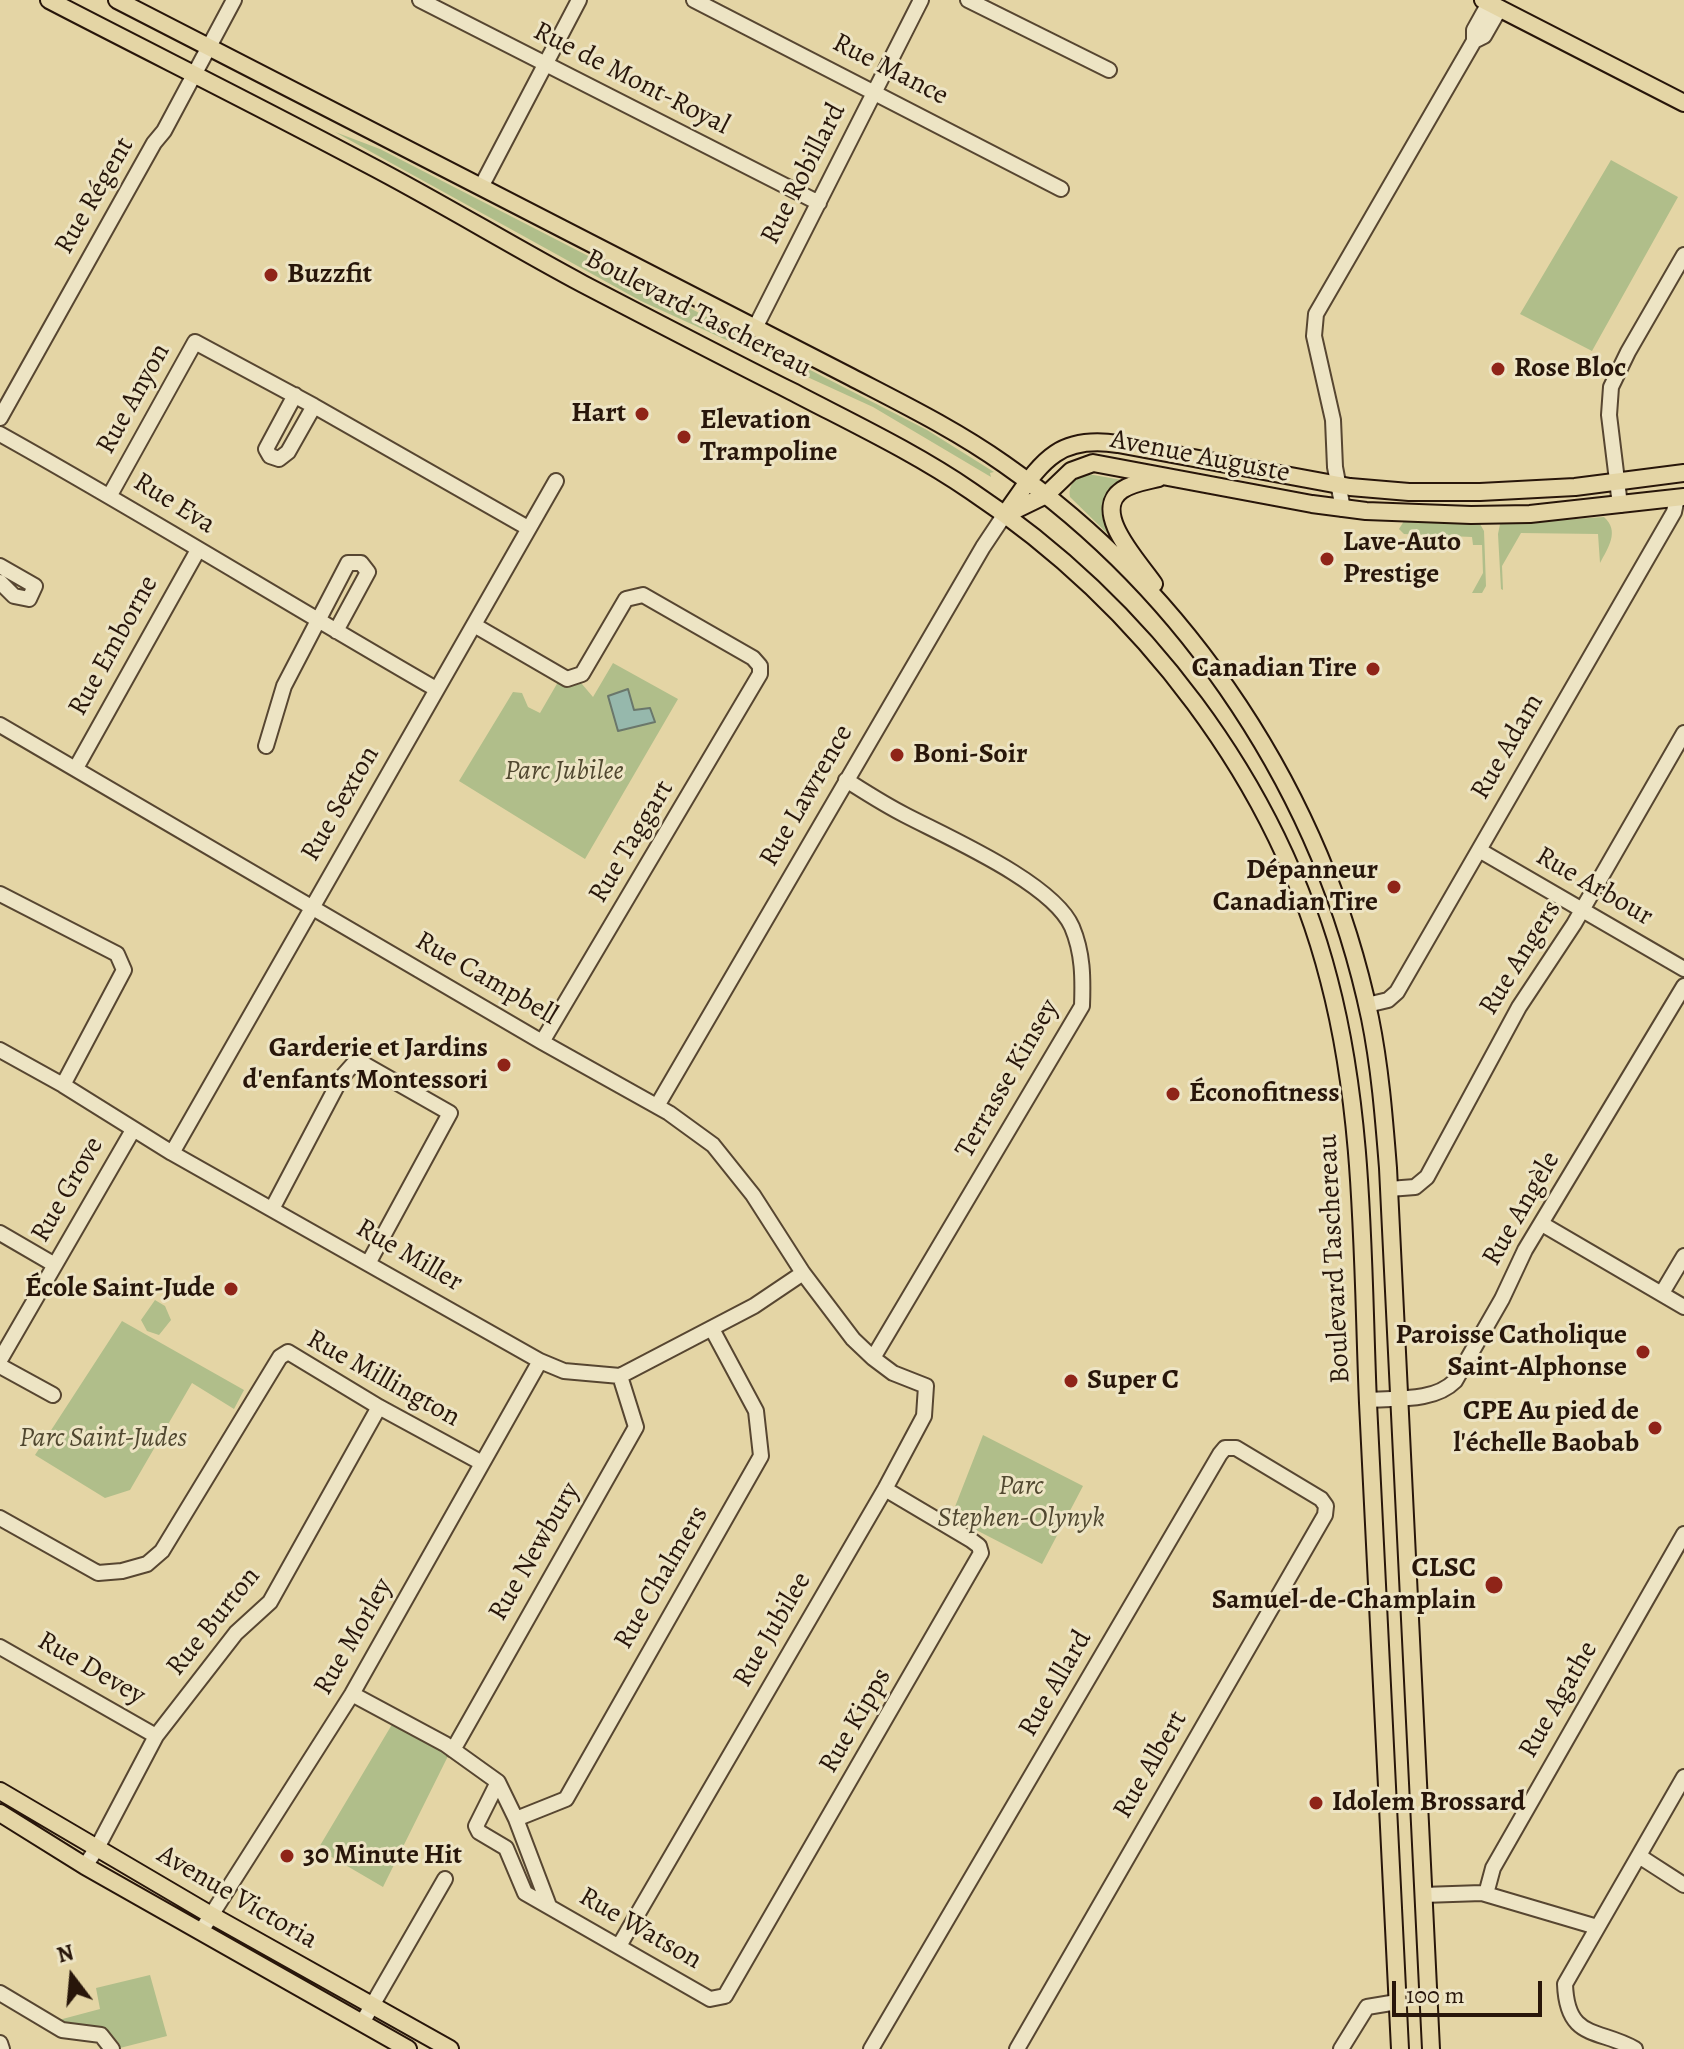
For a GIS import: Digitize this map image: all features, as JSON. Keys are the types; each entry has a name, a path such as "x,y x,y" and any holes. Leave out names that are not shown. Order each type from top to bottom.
{"main road":[{"name":"Boulevard Taschereau","path":"49,0 361,160 640,314 896,445 964,486 1048,549 1118,615 1186,693 1254,794 1297,880 1329,981 1350,1087 1356,1156 1400,2049"},
{"name":"Boulevard Taschereau","path":"117,0 933,420 1046,495 1120,561 1203,654 1266,748 1307,827 1341,914 1367,1005 1382,1092 1431,2049"},
{"path":"1491,4 1684,103"},
{"name":"Avenue Auguste","path":"1005,514 1028,482 1060,450 1074,443 1092,441 1391,491 1447,493 1618,482 1684,473"},
{"name":"Avenue Auguste","path":"1005,514 1046,495 1071,471 1089,463 1343,509 1491,515 1680,497"},
{"path":"1162,477 1121,491 1112,504 1112,519 1117,531 1203,654"},
{"name":"Avenue Victoria","path":"0,1791 211,1915 450,2049"},
{"name":"Avenue Victoria","path":"0,1813 85,1866 408,2049"},
{"path":"0,1825 29,1833"}],"street":[{"name":"Rue Régent","path":"0,418 146,157 164,131 234,0"},
{"name":"Rue de Mont-Royal","path":"420,0 819,203"},
{"path":"481,187 579,0"},
{"name":"Rue Mance","path":"694,0 1061,189"},
{"name":"Rue Robillard","path":"755,328 921,0"},
{"path":"968,0 1109,70"},
{"path":"1343,509 1333,420 1314,336 1316,314 1474,41 1484,36 1491,4"},
{"path":"1620,505 1609,409 1612,384 1684,255"},
{"name":"Rue Anyon","path":"110,495 195,342 295,395 528,528"},
{"path":"295,395 266,449 270,456 279,459 288,452 314,406"},
{"name":"Rue Eva","path":"0,434 110,495 436,689"},
{"name":"Rue Sexton","path":"172,1153 556,481"},
{"name":"Rue Adam","path":"1367,1005 1388,1000 1397,992 1680,497"},
{"name":"Rue Lawrence","path":"657,1106 1005,514"},
{"name":"Rue Emborne","path":"76,768 198,550"},
{"path":"266,746 284,686 348,563 361,563 368,572 336,631"},
{"path":"0,566 35,586 29,599 14,596 0,582"},
{"name":"Rue Taggart","path":"474,625 562,676 576,677 586,668 626,599 643,595 753,658 760,666 760,674 722,742 542,1042"},
{"name":"Rue Campbell","path":"0,725 657,1106 713,1145 753,1195 803,1273 853,1339 873,1358"},
{"name":"Rue Angers","path":"1389,1189 1415,1187 1427,1177 1519,1007 1582,910 1684,733"},
{"name":"Terrasse Kinsey","path":"846,780 903,815 960,841 1050,897 1071,925 1084,967 1082,1006 873,1358"},
{"name":"Rue Arbour","path":"1479,850 1684,969"},
{"path":"0,894 117,954 124,970 63,1085"},
{"name":"Rue Angèle","path":"1368,1400 1435,1393 1453,1383 1484,1332 1525,1250 1684,986"},
{"name":"Rue Miller","path":"0,1050 172,1153 540,1361 564,1371 620,1376"},
{"path":"272,1209 341,1078 357,1060 374,1069 450,1113 369,1262"},
{"name":"Rue Grove","path":"0,1363 133,1130"},
{"path":"1542,1224 1684,1307"},
{"path":"0,1233 55,1265"},
{"path":"1662,1293 1684,1256"},
{"path":"620,1376 754,1306 803,1273"},
{"name":"Rue Chalmers","path":"516,1819 566,1799 761,1456 756,1411 712,1329"},
{"name":"Rue Millington","path":"0,1518 98,1573 147,1564 162,1551 280,1357 288,1352 379,1407 482,1463"},
{"name":"Rue Jubilee","path":"619,1946 885,1489 924,1416 926,1386 893,1373 873,1358"},
{"name":"Rue Morley","path":"202,1931 352,1694 540,1361"},
{"path":"0,1363 53,1395"},
{"name":"Rue Newbury","path":"453,1750 636,1427 620,1376"},
{"name":"Rue Burton","path":"85,1866 156,1736 236,1633 270,1602 379,1407"},
{"name":"Rue Allard","path":"871,2049 1221,1451 1228,1447 1236,1448 1321,1499 1326,1506"},
{"name":"Rue Kipps","path":"705,1996 717,1999 732,1988 981,1553 979,1546 971,1540 885,1489"},
{"name":"Rue Albert","path":"1017,2049 1325,1515 1326,1506"},
{"name":"Rue Agathe","path":"1486,1894 1493,1868 1684,1534"},
{"name":"Rue Devey","path":"0,1647 156,1736"},
{"name":"Rue Watson","path":"352,1694 453,1750 498,1782 516,1819 549,1906"},
{"path":"1635,2049 1588,2033 1574,2019 1566,2001 1565,1984 1684,1777"},
{"name":"Rue Watson","path":"498,1782 476,1826 479,1832 506,1848 525,1893 705,1996"},
{"path":"1639,1856 1684,1885"},
{"path":"362,2023 445,1879"},
{"path":"1423,1895 1486,1894 1597,1927"},
{"path":"0,1994 62,2030 101,2035 112,2049"},
{"path":"1341,2049 1367,2007 1375,2003 1397,2002"},
{"path":"0,2043 2,2049"}],"green space":[{"path":"335,132 380,149 927,430 994,472 990,473 991,477 873,407 641,301"},
{"path":"1611,160 1678,197 1592,351 1520,314"},
{"path":"1088,474 1122,480 1105,501 1111,537 1070,497 1074,482"},
{"path":"1604,517 1612,534 1600,563 1598,534 1521,533 1502,566 1501,589 1500,524"},
{"path":"1404,521 1480,524 1484,531 1486,586 1482,593 1472,593 1483,573 1482,545 1473,545 1472,537 1404,534 1399,529"},
{"name":"Parc Jubilee","path":"613,663 678,699 585,859 459,781 513,692 522,693 528,707 540,713 558,682 576,677 593,697"},
{"path":"155,1300 165,1306 171,1320 159,1335 147,1331 141,1320"},
{"name":"Parc Saint-Judes","path":"122,1321 244,1390 234,1409 192,1383 130,1490 105,1498 35,1455"},
{"name":"Parc Stephen-Olynyk","path":"983,1435 1083,1486 1042,1564 951,1517"},
{"path":"397,1716 452,1748 383,1887 318,1849"},
{"path":"150,1975 167,2036 116,2049 101,2032 55,2021 100,2009 96,1988"}],"water":[{"path":"628,689 634,710 650,708 655,722 618,731 608,696"}],"place":[{"name":"Buzzfit","path":"271,275"},
{"name":"Rose Bloc","path":"1498,369"},
{"name":"Hart","path":"642,414"},
{"name":"Elevation Trampoline","path":"684,437"},
{"name":"Lave-Auto Prestige","path":"1327,559"},
{"name":"Canadian Tire","path":"1373,669"},
{"name":"Boni-Soir","path":"897,755"},
{"name":"Dépanneur Canadian Tire","path":"1394,887"},
{"name":"Garderie et Jardins d'enfants Montessori","path":"504,1065"},
{"name":"Éconofitness","path":"1173,1094"},
{"name":"École Saint-Jude","path":"231,1289"},
{"name":"Paroisse Catholique Saint-Alphonse","path":"1643,1352"},
{"name":"Super C","path":"1071,1381"},
{"name":"CPE Au pied de l'échelle Baobab","path":"1655,1428"},
{"name":"CLSC Samuel-de-Champlain","path":"1494,1585"},
{"name":"Idolem Brossard","path":"1316,1803"},
{"name":"30 Minute Hit","path":"287,1856"}]}
